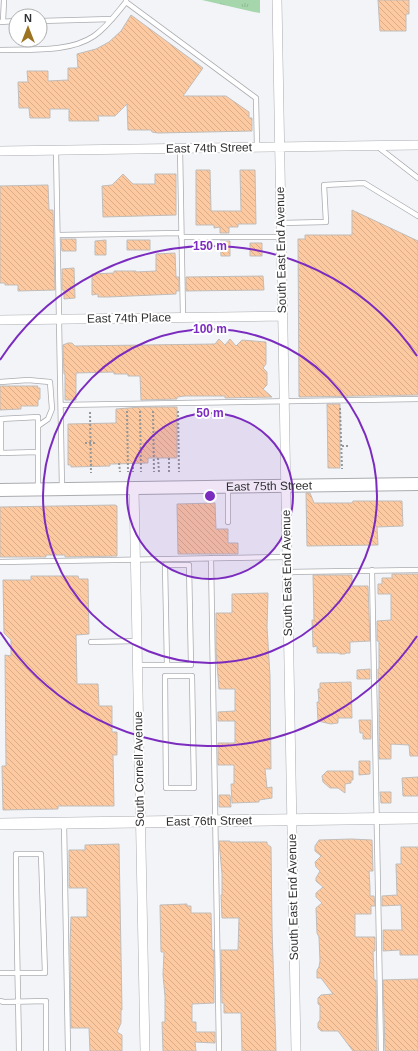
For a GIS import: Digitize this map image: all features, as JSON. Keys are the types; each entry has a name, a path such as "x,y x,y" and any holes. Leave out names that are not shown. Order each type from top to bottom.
{"main road":[{"name":"East 75th Street","path":"0,490 418,484"}],"street":[{"name":"South East End Avenue","path":"277,0 296,1051"},
{"name":"East 74th Street","path":"0,151 418,145"},
{"name":"East 74th Place","path":"0,320 283,316"},
{"name":"South Cornell Avenue","path":"134,488 144,1051"},
{"name":"East 76th Street","path":"0,824 418,818"}],"lane":[{"path":"2,22 4,0"},
{"path":"0,50 67,48 80,44 93,37 112,19 126,1 256,98 257,147"},
{"path":"48,21 112,19"},
{"path":"377,146 418,178"},
{"path":"180,148 183,317"},
{"path":"56,150 62,489"},
{"path":"281,223 326,222 324,185 364,183 418,216"},
{"path":"58,235 281,237"},
{"path":"0,382 28,380 50,382 52,409 48,419 38,426"},
{"path":"61,405 418,399"},
{"path":"38,452 1,453 1,419 38,417 38,426 38,452 38,489"},
{"path":"228,487 228,522"},
{"path":"0,562 287,557"},
{"path":"211,558 219,1051"},
{"path":"165,559 167,665"},
{"path":"137,665 191,665 189,565 165,565"},
{"path":"372,570 380,1051"},
{"path":"287,572 418,570"},
{"path":"91,642 137,641"},
{"path":"176,665 177,676"},
{"path":"165,676 177,676 192,676 194,788 166,788 165,676"},
{"path":"64,824 68,1051"},
{"path":"0,973 18,973 45,973 41,854 16,854 18,973 18,1001 19,1051"},
{"path":"0,1001 46,1001 46,1051"}],"path":[{"path":"340,400 342,469"},
{"path":"152,403 154,472"},
{"path":"178,403 179,472"},
{"path":"90,404 91,473"},
{"path":"127,404 128,472"},
{"path":"140,404 141,472"},
{"path":"85,443 95,443"},
{"path":"342,446 348,446"},
{"path":"158,458 159,472"},
{"path":"169,458 169,472"},
{"path":"119,463 120,472"},
{"path":"133,463 133,472"}],"green space":[{"path":"202,0 260,0 260,13 254,12"}],"building":[{"path":"378,0 409,0 409,14 406,14 406,31 380,31"},
{"path":"131,15 203,68 183,96 226,96 249,112 249,118 252,118 252,131 158,133 152,132 151,130 128,130 127,104 115,116 98,116 99,121 69,121 69,109 50,109 50,118 30,118 29,108 19,108 18,82 28,82 27,71 48,71 48,81 68,80 68,68 78,68 77,54 96,49 109,42 121,31"},
{"path":"196,170 210,170 211,211 241,211 240,170 255,170 256,224 238,224 238,227 229,227 229,233 220,233 220,227 214,228 214,225 196,225"},
{"path":"123,174 133,184 155,184 155,174 176,174 176,215 103,217 102,186 112,185"},
{"path":"48,185 49,210 53,210 55,290 18,291 18,285 5,285 5,283 0,283 0,186"},
{"path":"352,210 418,241 418,395 299,397 298,239 305,239 305,235 352,235"},
{"path":"61,239 76,239 76,251 62,251"},
{"path":"106,240 106,255 95,255 95,241"},
{"path":"127,240 150,240 150,250 127,250"},
{"path":"220,241 230,241 230,256 221,256"},
{"path":"250,243 262,243 262,256 250,256"},
{"path":"175,253 176,277 179,277 179,291 176,291 176,294 108,297 98,297 98,294 92,295 92,274 114,273 114,271 156,271 156,254"},
{"path":"74,268 75,298 64,299 64,290 62,290 62,269"},
{"path":"263,276 264,290 186,291 186,277"},
{"path":"219,339 225,345 230,339 236,346 242,340 266,342 266,364 263,368 267,372 267,385 263,389 272,397 225,398 225,396 185,396 177,397 177,399 141,400 140,376 114,374 114,372 76,373 76,400 65,400 63,345 68,343 72,343 75,346 215,344"},
{"path":"0,386 38,386 37,388 40,388 40,399 38,400 38,406 21,406 21,409 0,410"},
{"path":"327,404 340,404 340,468 328,468"},
{"path":"177,407 177,458 148,458 148,463 110,464 110,466 71,467 71,465 68,465 68,424 116,423 116,409"},
{"path":"306,493 310,493 314,503 402,501 403,526 377,527 378,545 307,546"},
{"path":"215,503 216,529 228,529 228,543 238,543 238,554 178,554 177,504"},
{"path":"117,506 117,556 65,557 65,555 46,555 46,557 0,557 0,507"},
{"path":"392,574 418,574 418,756 410,756 409,745 391,744 391,759 379,759 379,641 377,641 377,621 391,620 391,594 378,594 378,584 382,584 382,578 392,578"},
{"path":"313,575 352,575 352,586 368,586 370,641 350,642 350,653 317,653 317,646 313,647"},
{"path":"31,576 78,576 79,579 88,579 89,634 76,635 77,684 98,684 99,706 112,706 112,732 117,732 117,755 113,755 114,806 58,806 58,809 3,810 2,766 6,766 5,655 11,656 11,640 4,633 3,580 31,580"},
{"path":"268,593 267,627 270,676 271,769 265,769 267,788 272,787 272,798 259,800 259,802 232,803 231,784 234,784 234,765 218,765 218,743 235,743 235,721 218,721 218,712 235,711 235,689 219,689 216,651 216,613 232,613 232,594"},
{"path":"370,669 370,679 357,679 357,670"},
{"path":"351,682 352,718 338,718 338,723 331,724 318,721 317,702 319,702 318,689 320,689 320,683"},
{"path":"359,720 371,720 371,739 363,739 363,733 360,733"},
{"path":"359,761 370,761 370,774 359,775"},
{"path":"327,771 353,771 353,780 351,780 351,783 345,784 345,793 338,788 330,788 323,782 322,776"},
{"path":"418,777 418,796 403,796 402,778"},
{"path":"380,792 391,792 391,803 381,803"},
{"path":"219,795 230,795 231,807 219,807"},
{"path":"319,840 372,840 373,871 369,871 370,896 374,896 375,906 371,906 371,914 355,914 355,937 375,937 375,951 373,951 374,980 376,980 377,1051 353,1051 338,1031 321,1031 318,1028 318,1023 320,1020 320,1005 318,1004 318,998 321,995 333,994 321,978 317,978 317,970 320,961 316,908 322,903 316,897 316,893 323,887 316,881 320,871 316,867 315,862 321,856 315,851 315,846"},
{"path":"219,841 267,842 267,844 271,847 276,1051 242,1051 241,1013 224,1013 224,1003 222,1003 221,950 238,950 239,918 222,918 222,874"},
{"path":"119,844 122,1010 121,1023 117,1032 122,1035 122,1051 90,1051 89,1028 71,1028 71,917 87,917 87,888 69,888 69,850 85,850 85,845"},
{"path":"401,847 418,847 418,955 400,955 400,950 383,951 383,930 402,930 401,905 382,906 382,896 397,895 396,864 401,864"},
{"path":"187,904 187,906 191,906 191,913 211,913 212,950 214,950 214,1003 192,1004 192,1022 196,1022 196,1032 215,1032 215,1043 195,1042 196,1051 163,1051 162,1022 165,1022 165,996 163,975 164,952 161,952 160,905"},
{"path":"418,979 418,1051 385,1051 383,980"}]}
